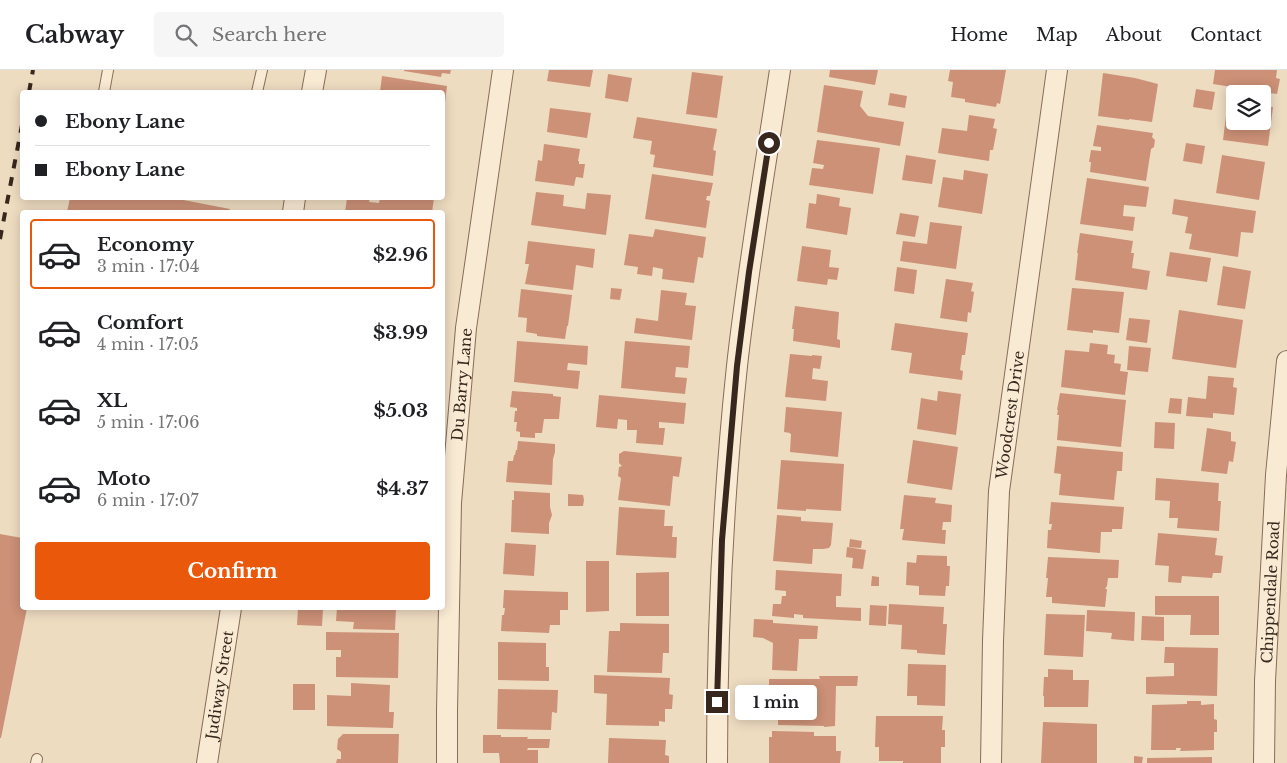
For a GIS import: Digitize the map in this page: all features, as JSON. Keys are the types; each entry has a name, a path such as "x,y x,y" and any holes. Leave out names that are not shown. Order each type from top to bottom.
{"street":[{"path":"312,90 316,70"},
{"name":"Du Barry Lane","path":"447,763 451,504 466,328 503,70"},
{"path":"717,763 722,540 736,376 749,272 780,70"},
{"name":"Woodcrest Drive","path":"991,763 993,640 999,491 1057,70"},
{"name":"Chippendale Road","path":"1264,763 1265,681 1276,475 1287,361"},
{"name":"Judiway Street","path":"207,763 230,610"}],"lane":[{"path":"104,90 108,70"},
{"path":"257,90 262,70"}],"building":[{"path":"404,70 451,70 450,74 442,73 441,77"},
{"path":"549,70 593,70 590,87 547,81"},
{"path":"830,70 878,70 875,85 829,77"},
{"path":"950,70 1006,70 1000,104 997,103 996,107 965,102 965,99 951,97 953,82 948,81"},
{"path":"1215,70 1277,70 1276,78 1280,79 1277,94 1271,93 1271,85 1226,86 1213,84"},
{"path":"692,72 723,76 717,118 686,114"},
{"path":"1103,73 1158,84 1152,122 1098,116"},
{"path":"608,74 632,78 628,102 605,98"},
{"path":"382,76 447,86 445,103 445,90 380,90"},
{"path":"824,85 863,91 860,106 868,116 904,122 900,146 817,132"},
{"path":"1196,89 1215,92 1212,110 1193,107"},
{"path":"890,93 907,96 905,108 888,105"},
{"path":"1271,107 1273,107 1271,123"},
{"path":"550,108 591,113 587,138 547,132"},
{"path":"969,115 995,119 993,128 997,129 993,150 990,150 989,161 938,153 942,128 967,131"},
{"path":"1226,116 1226,130 1270,130 1268,146 1223,140"},
{"path":"637,117 717,129 713,150 716,151 713,176 653,167 655,155 650,154 652,141 633,138"},
{"path":"1097,125 1153,133 1154,147 1151,149 1146,181 1090,172 1091,150 1101,151 1101,147 1093,146"},
{"path":"817,140 880,148 873,194 809,185 812,168 823,169 824,165 813,163"},
{"path":"1186,143 1205,146 1202,164 1183,161"},
{"path":"544,144 580,149 579,164 585,164 583,178 576,177 574,186 535,181 538,160 542,161"},
{"path":"906,155 936,160 932,184 902,180"},
{"path":"1222,155 1265,162 1259,200 1216,193"},
{"path":"964,170 988,174 982,214 938,207 943,177 963,180"},
{"path":"652,174 713,183 710,196 707,196 706,200 710,201 706,228 645,219"},
{"path":"1087,178 1149,187 1146,207 1124,205 1123,216 1135,217 1133,231 1080,224"},
{"path":"536,192 564,195 563,206 585,209 587,193 611,195 606,235 531,225"},
{"path":"817,194 840,198 839,206 851,208 847,235 806,228 809,203 816,204"},
{"path":"1174,199 1256,211 1253,233 1241,232 1238,257 1189,249 1192,234 1185,233 1188,217 1172,214"},
{"path":"70,200 183,200 230,209 230,210 67,210"},
{"path":"347,200 370,200 369,202 379,203 380,200 434,200 432,210 345,210"},
{"path":"900,213 919,216 915,237 896,234"},
{"path":"930,222 962,226 956,269 900,261 903,241 927,244"},
{"path":"655,229 706,237 703,258 698,257 694,283 662,279 663,269 653,267 652,276 637,274 638,267 624,265 629,234 653,237"},
{"path":"1080,233 1133,241 1131,253 1134,253 1132,268 1150,271 1147,290 1075,280"},
{"path":"528,241 595,249 593,268 576,265 573,290 525,284 529,264 525,264"},
{"path":"802,246 831,250 829,267 839,268 837,280 828,279 827,285 797,281"},
{"path":"1170,252 1211,258 1207,282 1166,276"},
{"path":"1223,266 1251,271 1245,309 1217,305"},
{"path":"897,267 917,270 914,294 894,291"},
{"path":"946,279 973,283 971,291 974,292 971,313 968,312 967,322 940,318"},
{"path":"611,288 622,289 620,300 610,299"},
{"path":"1072,288 1124,292 1119,333 1067,330"},
{"path":"521,289 572,295 565,339 537,336 537,334 526,332 527,318 518,317"},
{"path":"661,290 687,293 685,305 696,306 692,340 634,333 636,318 658,321"},
{"path":"795,306 839,312 837,339 840,340 840,348 793,341 794,329 792,329"},
{"path":"1179,310 1243,320 1236,368 1172,359"},
{"path":"1129,318 1150,320 1147,343 1126,340"},
{"path":"895,323 968,333 965,355 962,355 960,370 963,371 962,380 909,373 912,353 891,350"},
{"path":"517,341 588,346 587,365 568,363 567,370 580,371 578,389 514,382"},
{"path":"625,341 690,346 688,368 676,367 675,377 687,378 685,394 621,388"},
{"path":"1090,343 1108,345 1107,354 1115,355 1114,363 1121,364 1120,371 1128,372 1125,395 1061,387 1065,350 1089,352"},
{"path":"1129,346 1151,348 1148,372 1127,370"},
{"path":"790,354 822,356 820,369 813,368 812,379 828,381 826,401 785,397"},
{"path":"1208,376 1234,378 1233,387 1237,388 1234,415 1213,413 1213,418 1186,416 1188,397 1206,399"},
{"path":"512,391 553,394 553,396 561,397 559,419 544,419 542,433 535,433 535,438 520,437 520,432 516,431 517,422 514,422 517,408 510,407"},
{"path":"938,391 961,394 956,435 917,429 921,398 937,401"},
{"path":"1060,393 1126,400 1121,447 1057,440 1059,415 1057,415 1057,410"},
{"path":"599,395 686,403 684,424 659,422 659,428 665,428 663,445 636,443 637,430 627,430 627,420 618,419 617,429 596,427"},
{"path":"1170,398 1182,399 1181,414 1168,413"},
{"path":"786,407 842,412 838,457 790,452 791,434 784,432"},
{"path":"1155,422 1175,423 1174,449 1154,448"},
{"path":"1207,428 1231,432 1231,441 1236,442 1233,462 1229,461 1227,474 1201,471"},
{"path":"913,440 958,447 952,490 907,483"},
{"path":"518,441 555,444 552,485 506,482 508,461 513,461"},
{"path":"1057,446 1123,452 1122,471 1117,471 1114,500 1059,495 1061,474 1054,473"},
{"path":"624,451 682,457 679,477 673,476 670,506 618,500 621,478 618,476 619,467 622,466 619,463 619,454"},
{"path":"781,460 844,464 841,511 777,509"},
{"path":"1156,478 1219,483 1218,501 1221,501 1219,531 1177,528 1178,518 1169,518 1170,501 1155,500"},
{"path":"514,491 550,493 552,515 549,523 549,534 511,532"},
{"path":"568,494 583,495 583,506 568,506"},
{"path":"904,495 936,498 935,503 952,505 951,522 943,522 942,530 946,530 945,544 902,540 904,529 900,529"},
{"path":"1051,502 1124,507 1122,529 1112,529 1112,532 1101,532 1100,553 1047,548 1048,530 1051,530 1052,524 1049,524"},
{"path":"619,507 665,510 664,526 673,526 672,537 677,537 676,558 616,555"},
{"path":"777,515 801,517 801,521 833,523 831,545 829,548 813,549 812,564 773,561"},
{"path":"1158,533 1217,538 1215,555 1223,556 1221,573 1213,573 1212,578 1182,576 1181,583 1168,582 1169,566 1155,565"},
{"path":"0,534 20,538 20,610 27,610 0,738"},
{"path":"850,539 862,541 861,548 849,547"},
{"path":"505,543 536,545 534,576 503,574"},
{"path":"847,547 866,550 863,569 852,568 853,558 846,557"},
{"path":"917,555 947,556 947,566 950,566 949,586 946,586 945,596 919,595 919,586 906,585 907,562 916,563"},
{"path":"1048,557 1119,560 1118,578 1108,578 1105,589 1107,589 1105,607 1052,603 1052,597 1046,597"},
{"path":"586,561 609,561 609,611 586,612"},
{"path":"776,570 842,574 841,596 836,596 836,607 861,608 861,621 803,618 803,615 794,614 794,618 772,616 773,604 781,604 782,596 786,596 786,591 775,590"},
{"path":"669,572 669,616 636,616 636,573"},
{"path":"872,576 879,577 879,586 871,586"},
{"path":"504,590 568,592 568,610 560,610 560,625 550,625 549,633 501,631 502,615 504,615 505,608 503,608"},
{"path":"1155,596 1219,596 1219,635 1190,635 1191,615 1155,615"},
{"path":"889,604 944,607 943,624 947,624 945,655 917,653 917,650 901,649 902,625 888,624"},
{"path":"870,605 887,606 886,626 869,625"},
{"path":"298,610 323,610 322,626 297,625"},
{"path":"337,610 396,610 395,630 353,629 354,622 336,621"},
{"path":"1087,610 1135,612 1134,641 1111,639 1112,633 1086,631"},
{"path":"1046,614 1085,615 1083,657 1044,655"},
{"path":"1142,616 1164,617 1164,641 1141,640"},
{"path":"754,619 773,620 773,623 818,626 817,639 799,639 797,671 772,670 773,643 763,638 753,637"},
{"path":"620,623 669,624 669,653 663,653 662,673 607,672 609,631 620,631"},
{"path":"326,632 399,633 398,678 336,677 336,657 341,657 341,650 326,650"},
{"path":"498,642 546,643 546,667 549,667 549,681 498,680"},
{"path":"1165,647 1218,648 1217,696 1146,694 1146,677 1174,676 1174,663 1164,663"},
{"path":"908,664 946,665 945,706 917,705 917,696 907,696"},
{"path":"1048,669 1073,670 1073,680 1089,680 1088,707 1044,707 1044,677 1048,677"},
{"path":"594,675 670,678 669,694 673,695 672,709 665,709 665,722 659,721 659,726 606,725 607,694 594,693"},
{"path":"819,676 858,676 857,686 836,686 835,726 778,725 778,709 769,709 769,679 820,679"},
{"path":"351,683 390,685 389,712 394,712 393,728 327,726 327,695 351,696"},
{"path":"293,684 315,684 315,710 293,710"},
{"path":"498,689 558,690 557,713 552,712 551,730 497,729"},
{"path":"1187,701 1201,701 1201,705 1214,704 1214,719 1217,720 1217,732 1214,732 1214,750 1180,751 1181,748 1176,748 1176,750 1151,750 1152,705 1187,704"},
{"path":"876,716 943,716 942,730 945,730 945,747 941,747 941,763 879,761 879,747 875,747"},
{"path":"1043,722 1097,724 1097,763 1041,763"},
{"path":"772,731 814,732 814,736 836,736 836,751 841,751 840,763 769,763 769,737 772,737"},
{"path":"343,734 399,734 398,763 336,763 337,759 341,759 341,752 337,749 338,739"},
{"path":"483,735 550,739 549,748 528,748 527,750 538,750 538,763 500,763 499,753 483,753"},
{"path":"609,738 666,740 665,755 669,756 669,763 608,763"},
{"path":"1134,756 1143,757 1142,763 1134,763"},
{"path":"1212,757 1212,763 1147,763 1147,758"}],"railway":[{"path":"29,90 33,70"},
{"path":"0,239 20,135"}],"route":[{"path":"717,702 722,540 737,366 769,143"}]}
